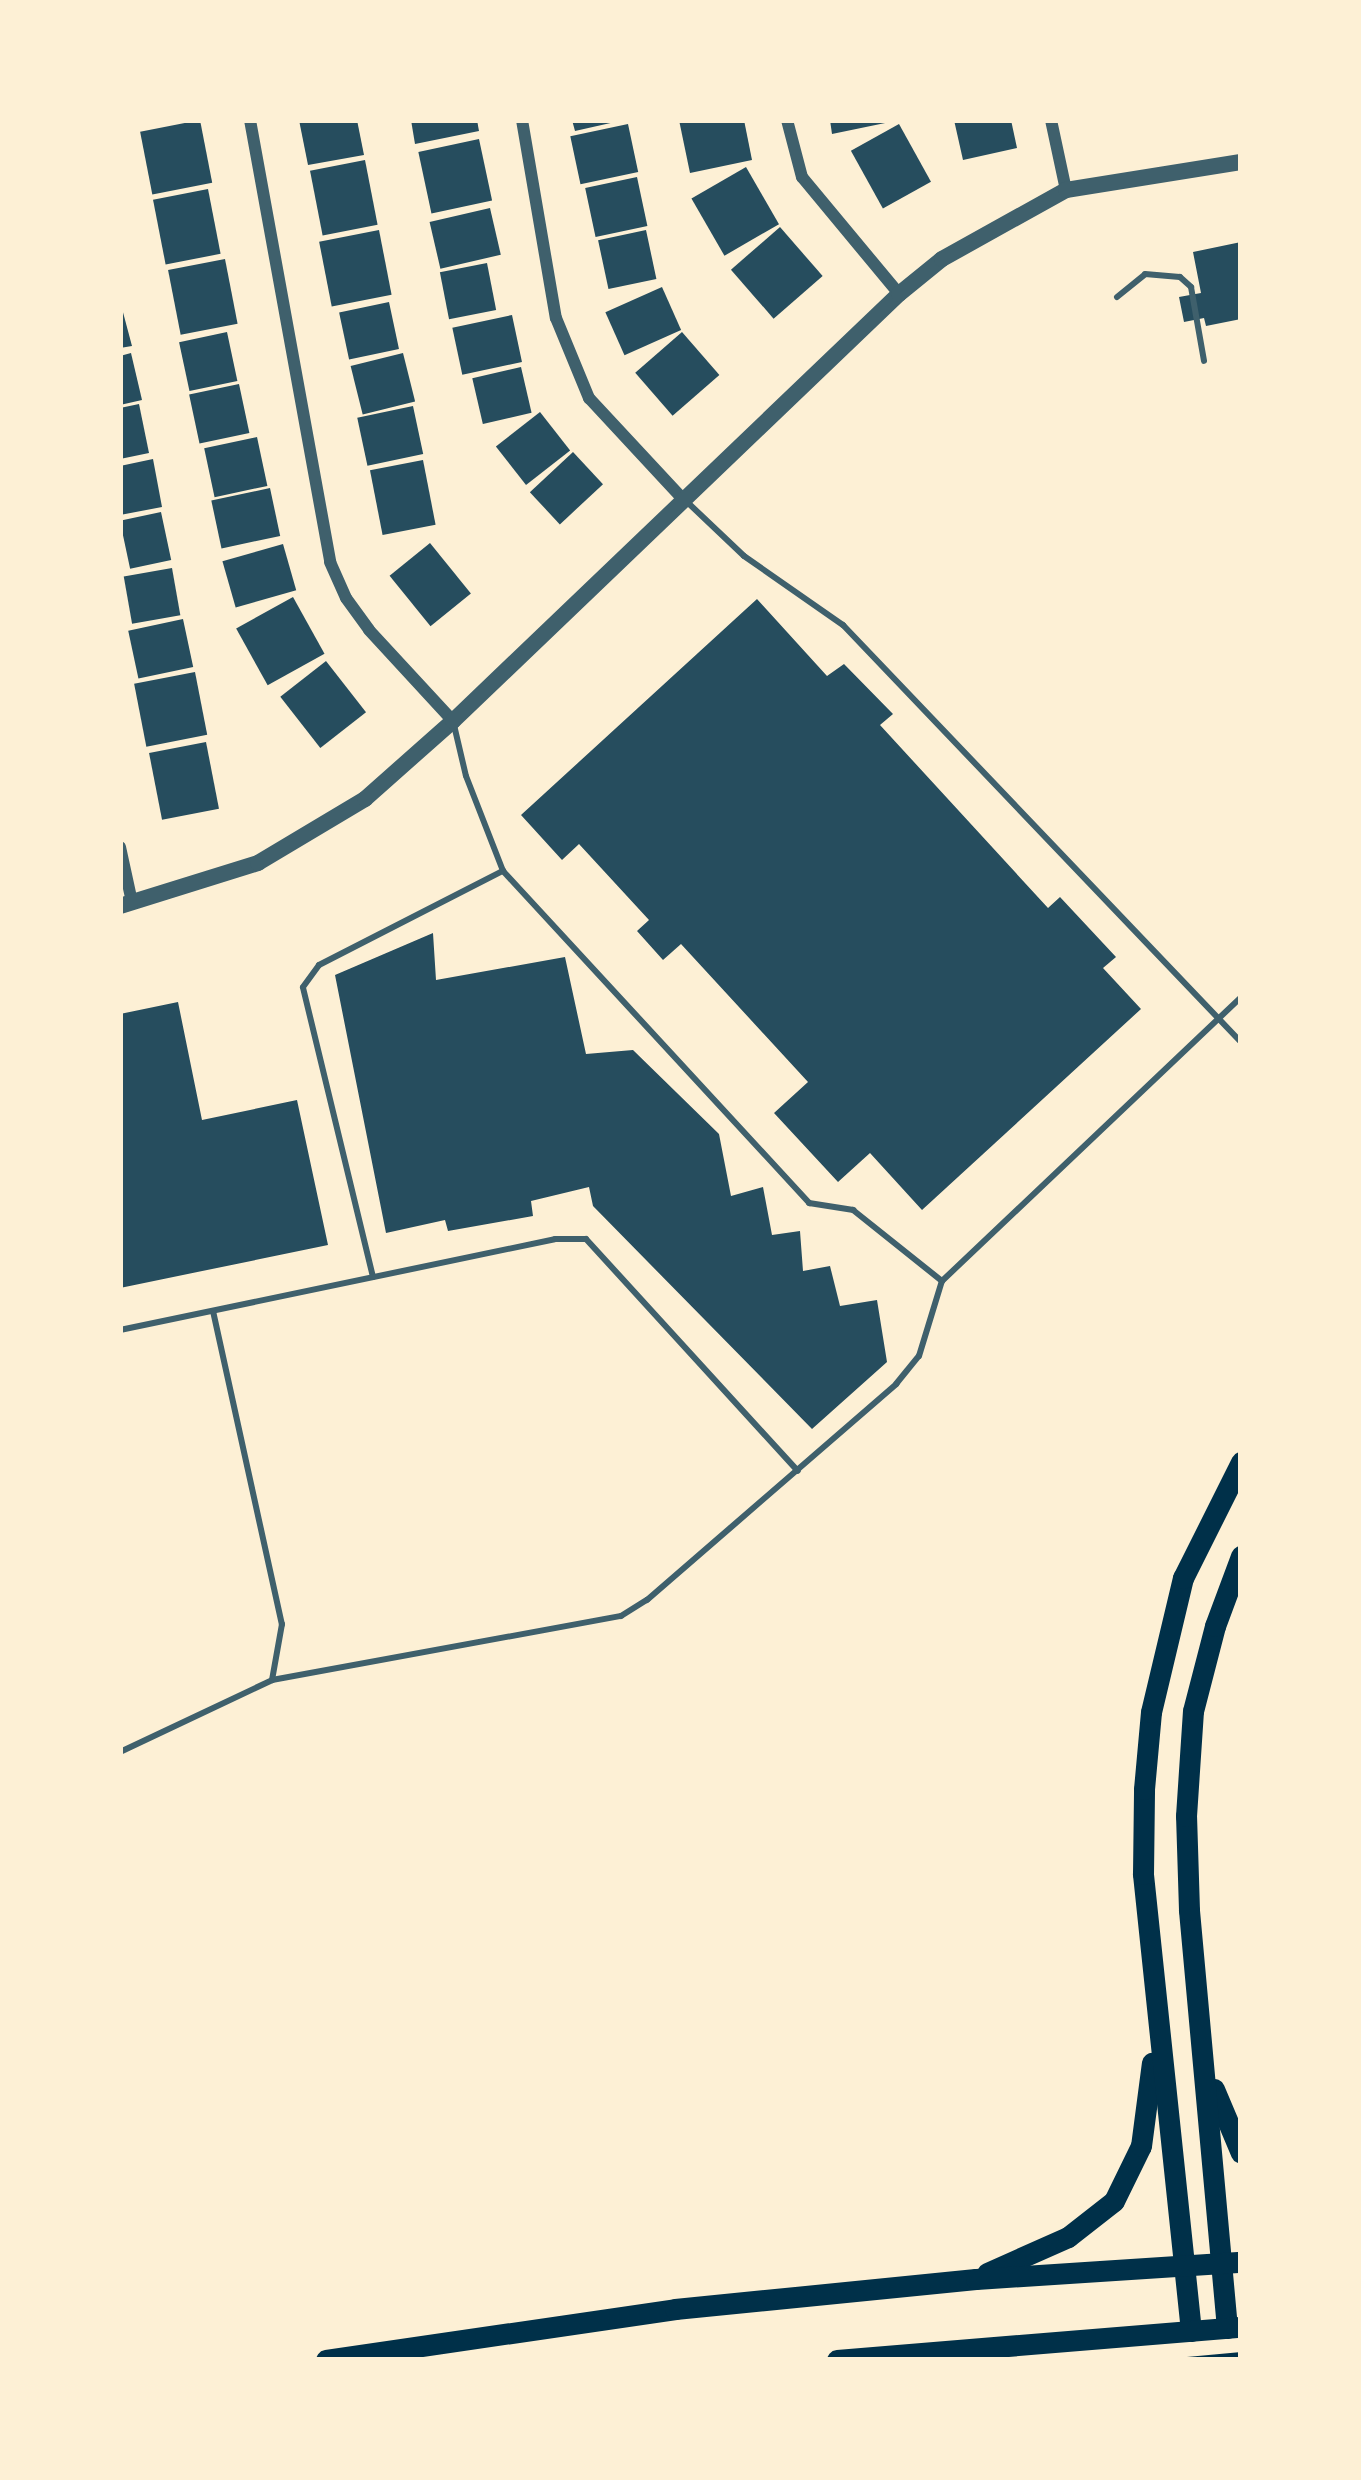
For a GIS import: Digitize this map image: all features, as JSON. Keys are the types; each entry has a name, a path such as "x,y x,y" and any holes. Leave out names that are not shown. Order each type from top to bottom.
{"main road":[{"path":"1191,2331 1143,1874 1150,1712 1183,1578 1241,1462"},
{"path":"837,2360 1234,2328 1231,2263 1199,2031 1188,1886 1189,1759 1193,1711 1215,1626 1241,1556"},
{"path":"976,2279 1068,2237 1114,2201 1141,2146 1156,2031"},
{"path":"1199,2031 1221,2114 1241,2153"},
{"path":"326,2360 675,2309 976,2279 1231,2263"}],"street":[{"path":"250,120 330,562 346,598 369,630 453,722"},
{"path":"522,120 556,318 590,398 682,498"},
{"path":"787,120 802,177 898,293"},
{"path":"1051,120 1066,190"},
{"path":"120,847 126,904 258,863 365,799 453,722 898,293 943,259 1066,190 1241,162"}],"lane":[{"path":"1118,297 1145,274 1180,278 1191,287 1204,361"},
{"path":"682,498 745,556 842,625 1241,1042"},
{"path":"453,722 466,776 503,871 809,1203 853,1210 943,1281"},
{"path":"373,1277 303,987 319,965 503,871"},
{"path":"120,1752 272,1680 621,1616 647,1600 896,1384 919,1356 943,1281 1241,997"},
{"path":"120,1330 555,1239 586,1239 798,1471"},
{"path":"213,1311 282,1624 272,1680"}],"path":[{"path":"1176,2360 1241,2354"}],"building":[{"path":"200,120 212,183 152,194 140,132"},
{"path":"299,120 357,120 364,155 308,165"},
{"path":"411,120 477,120 479,131 415,144"},
{"path":"572,120 615,120 615,122 575,131"},
{"path":"679,120 744,120 752,160 690,173"},
{"path":"830,120 890,120 890,122 832,134"},
{"path":"954,120 1011,120 1017,148 963,160"},
{"path":"628,124 638,172 580,184 570,136"},
{"path":"899,124 931,182 883,208 851,151"},
{"path":"479,139 492,201 431,214 418,152"},
{"path":"365,160 378,225 323,235 310,171"},
{"path":"746,167 779,224 724,256 691,198"},
{"path":"637,177 647,226 596,237 585,188"},
{"path":"208,189 221,254 166,264 153,200"},
{"path":"490,208 501,255 440,269 430,222"},
{"path":"780,227 823,276 774,319 731,270"},
{"path":"379,230 392,295 332,306 319,242"},
{"path":"646,230 656,279 608,289 598,240"},
{"path":"1241,242 1241,319 1206,326 1204,318 1184,322 1179,297 1201,293 1193,252"},
{"path":"225,259 238,324 181,335 168,270"},
{"path":"487,263 496,310 449,319 440,272"},
{"path":"662,287 681,330 624,355 605,312"},
{"path":"120,301 132,346 120,348"},
{"path":"389,302 399,349 349,360 339,313"},
{"path":"512,315 522,362 462,375 452,328"},
{"path":"227,332 237,381 189,391 179,342"},
{"path":"682,332 719,375 673,416 635,373"},
{"path":"131,353 142,400 120,405 120,356"},
{"path":"403,353 415,402 363,415 351,366"},
{"path":"521,367 532,413 483,424 472,378"},
{"path":"239,384 249,433 200,444 189,395"},
{"path":"139,404 149,453 120,459 120,408"},
{"path":"413,406 423,454 367,466 357,418"},
{"path":"540,412 570,451 526,485 496,446"},
{"path":"257,437 267,486 215,497 204,448"},
{"path":"573,452 603,484 560,524 530,492"},
{"path":"153,459 162,507 120,515 120,466"},
{"path":"423,460 436,525 383,535 370,470"},
{"path":"270,488 280,536 221,548 211,500"},
{"path":"161,512 171,560 130,569 120,521"},
{"path":"430,543 471,594 430,626 390,576"},
{"path":"283,544 296,590 236,608 222,561"},
{"path":"172,568 180,615 132,624 124,577"},
{"path":"293,597 325,654 268,685 236,629"},
{"path":"757,599 827,676 844,664 893,714 880,725 1048,908 1060,897 1116,957 1103,968 1141,1009 922,1210 870,1153 838,1182 774,1113 808,1082 681,944 663,960 637,931 649,920 579,844 562,860 521,815"},
{"path":"183,619 193,667 138,679 128,631"},
{"path":"326,661 366,712 320,748 280,697"},
{"path":"195,672 207,735 146,747 134,684"},
{"path":"206,742 219,809 162,820 149,753"},
{"path":"433,933 436,980 565,957 586,1054 633,1050 719,1134 731,1196 763,1187 772,1235 800,1231 803,1271 830,1266 840,1306 877,1300 887,1362 812,1429 593,1206 589,1187 531,1201 533,1216 448,1231 445,1220 386,1233 335,975"},
{"path":"178,1002 202,1120 297,1100 328,1245 120,1288 120,1014"}]}
